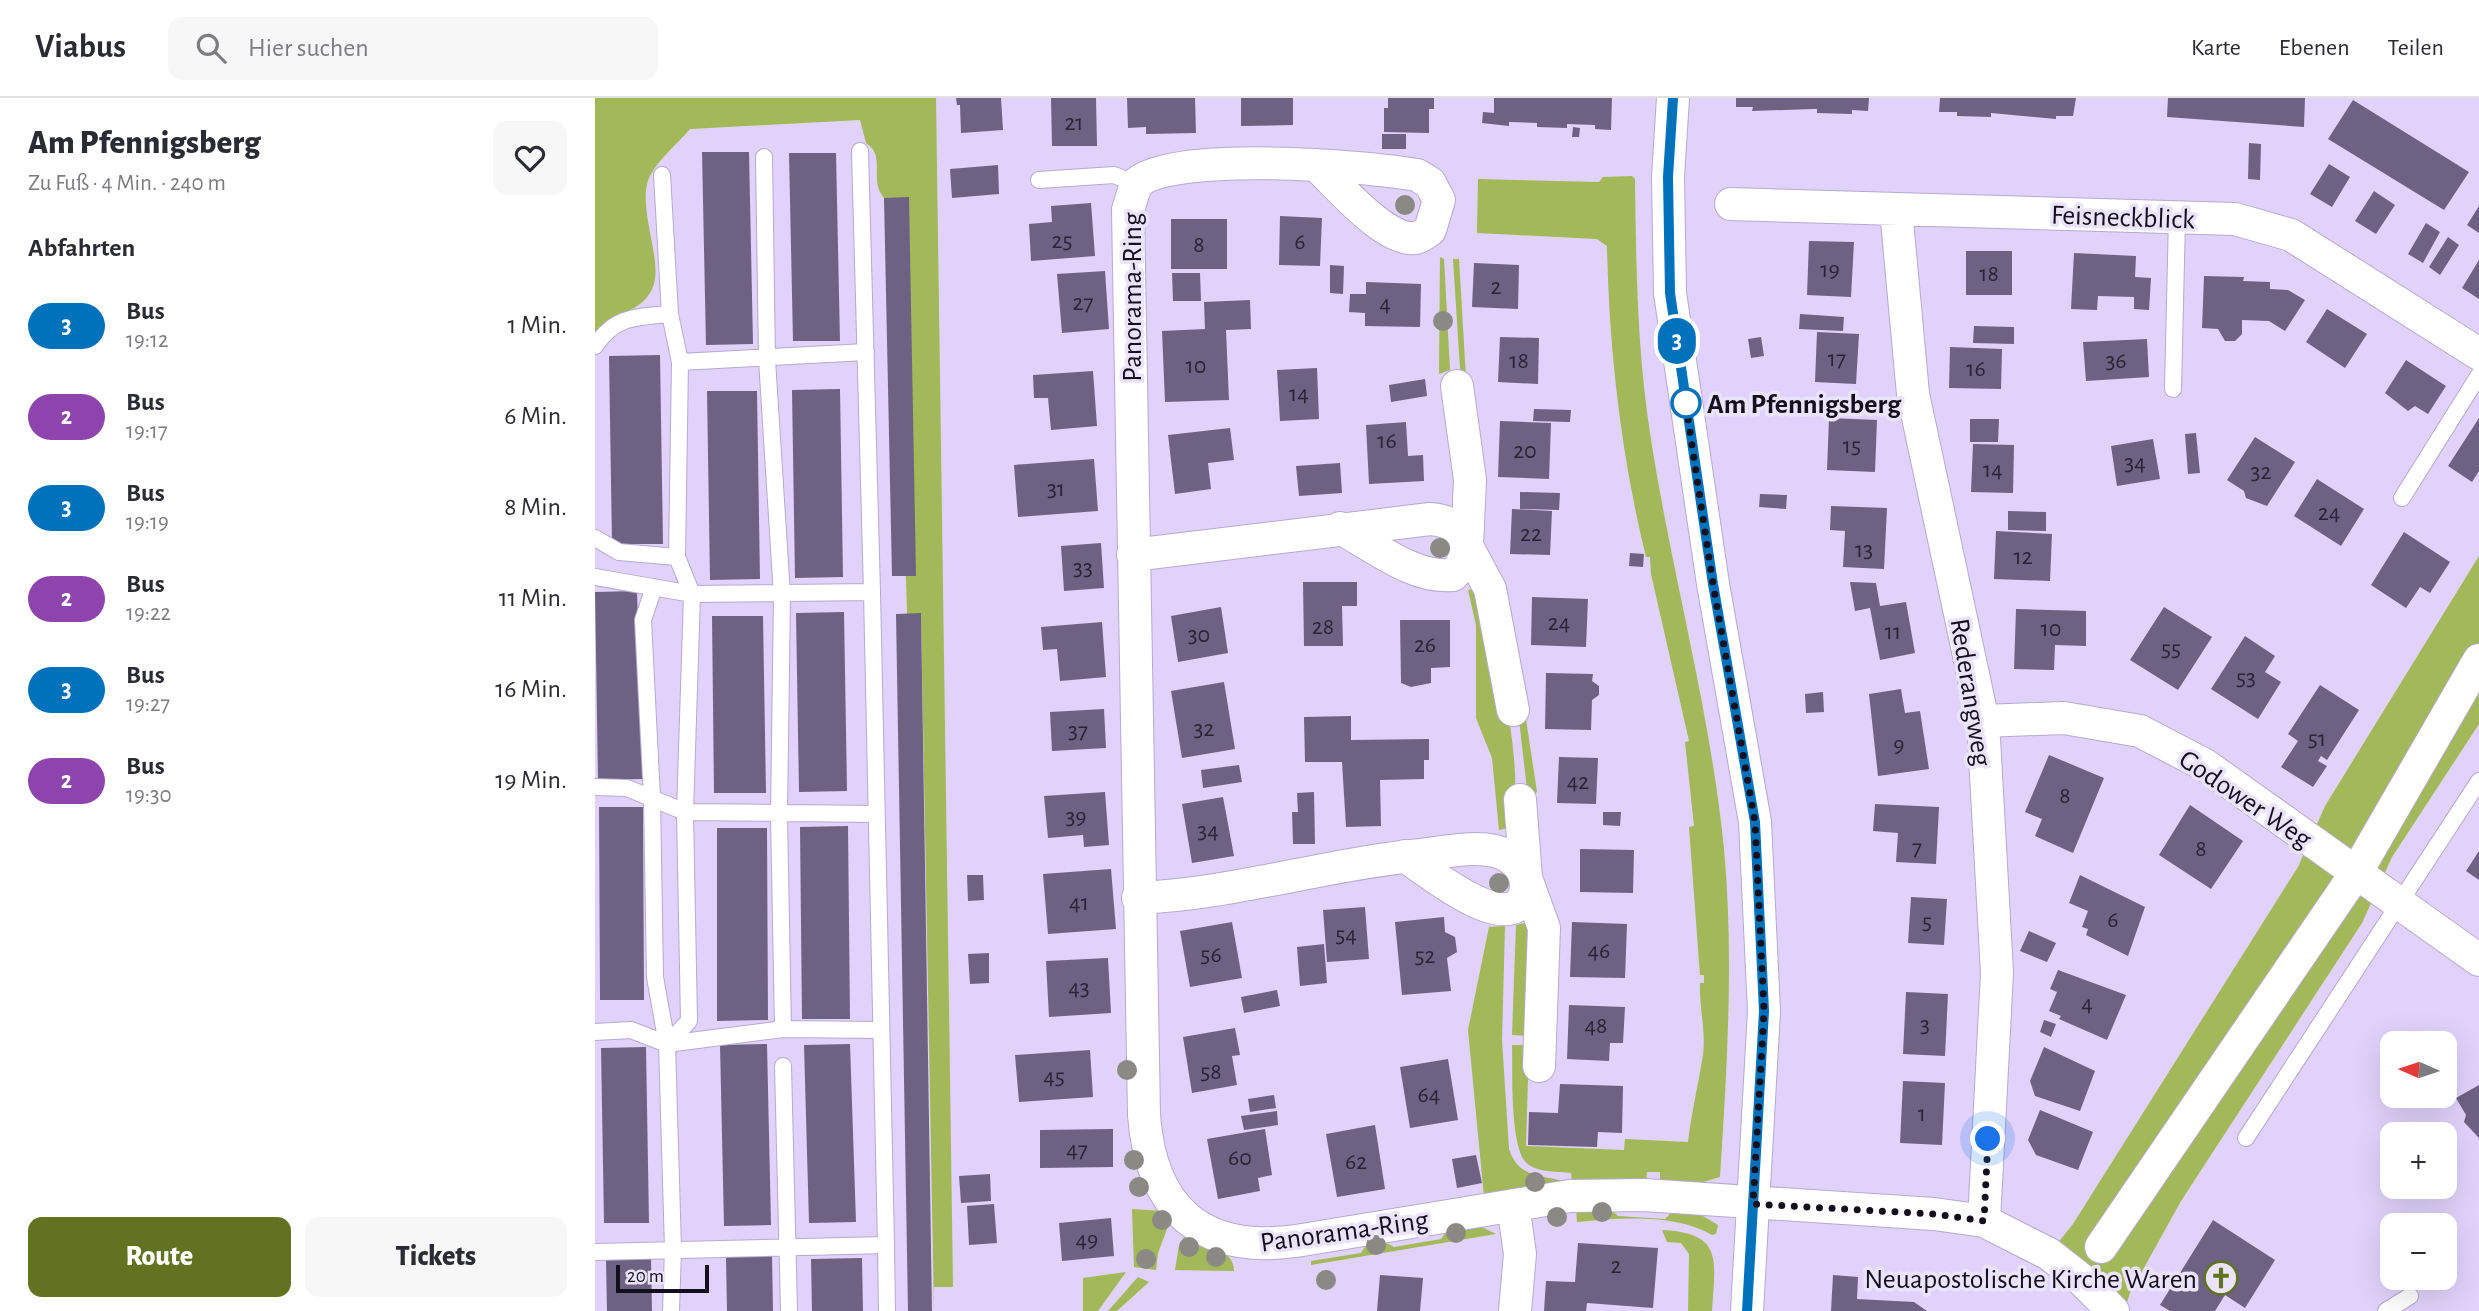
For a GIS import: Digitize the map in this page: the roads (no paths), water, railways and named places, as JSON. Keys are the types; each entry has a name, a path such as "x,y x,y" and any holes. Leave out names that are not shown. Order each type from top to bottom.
{"street":[{"path":"1673,98 1668,177 1670,293 1713,584 1755,822 1764,1011 1748,1311"},
{"name":"Panorama-Ring","path":"1316,165 1382,227 1399,236 1438,241 1439,200 1430,183 1417,175 1316,165 1171,168 1155,172 1136,184 1128,210 1138,898 1146,1147 1168,1200 1187,1217 1228,1240 1273,1244 1513,1205 1596,1195 1934,1214 1984,1221 2049,1254 2081,1279 2113,1311"},
{"name":"Feisneckblick","path":"1731,204 2235,219 2291,235 2479,354"},
{"name":"Rederangweg","path":"1896,210 1913,394 1983,721 1997,973 1984,1221"},
{"path":"1340,527 1418,571 1436,577 1453,575 1464,563 1471,480 1457,386"},
{"path":"1133,555 1176,552 1340,527 1445,520 1460,530 1490,589 1513,710"},
{"path":"2101,1247 2355,873 2479,660"},
{"name":"Godower Weg","path":"1983,721 2064,718 2140,731 2205,765 2479,960"},
{"path":"1405,856 1481,906 1509,909 1519,905 1525,894 1526,878 1520,800"},
{"path":"1138,898 1178,895 1405,856 1492,850 1517,862 1526,878 1544,928 1539,1066"},
{"path":"1513,1205 1520,1254 1515,1311"}],"lane":[{"path":"860,151 887,1311"},
{"path":"764,158 767,360 782,595 779,815 783,1029"},
{"path":"662,175 670,314 680,362 677,557 692,594 685,812 689,1021 667,1044"},
{"path":"1039,180 1114,175 1136,184"},
{"path":"2173,389 2177,218"},
{"path":"595,346 607,329 633,317 670,314"},
{"path":"680,362 767,360 866,352"},
{"path":"2402,498 2479,375"},
{"path":"595,538 619,552 677,557"},
{"path":"595,578 692,594 872,592"},
{"path":"654,587 643,620 652,798 655,977 667,1044 673,1249 671,1311"},
{"path":"2246,1138 2479,781"},
{"path":"595,787 627,788 685,812 876,814"},
{"path":"595,1032 631,1030 667,1044 783,1029 881,1030"},
{"path":"783,1066 789,1311"},
{"path":"595,1252 788,1245 886,1245"},
{"path":"2386,1311 2410,1296"}],"place":[{"name":"Am Pfennigsberg","path":"1686,403"},
{"name":"Neuapostolische Kirche Waren","path":"2221,1278"}]}
